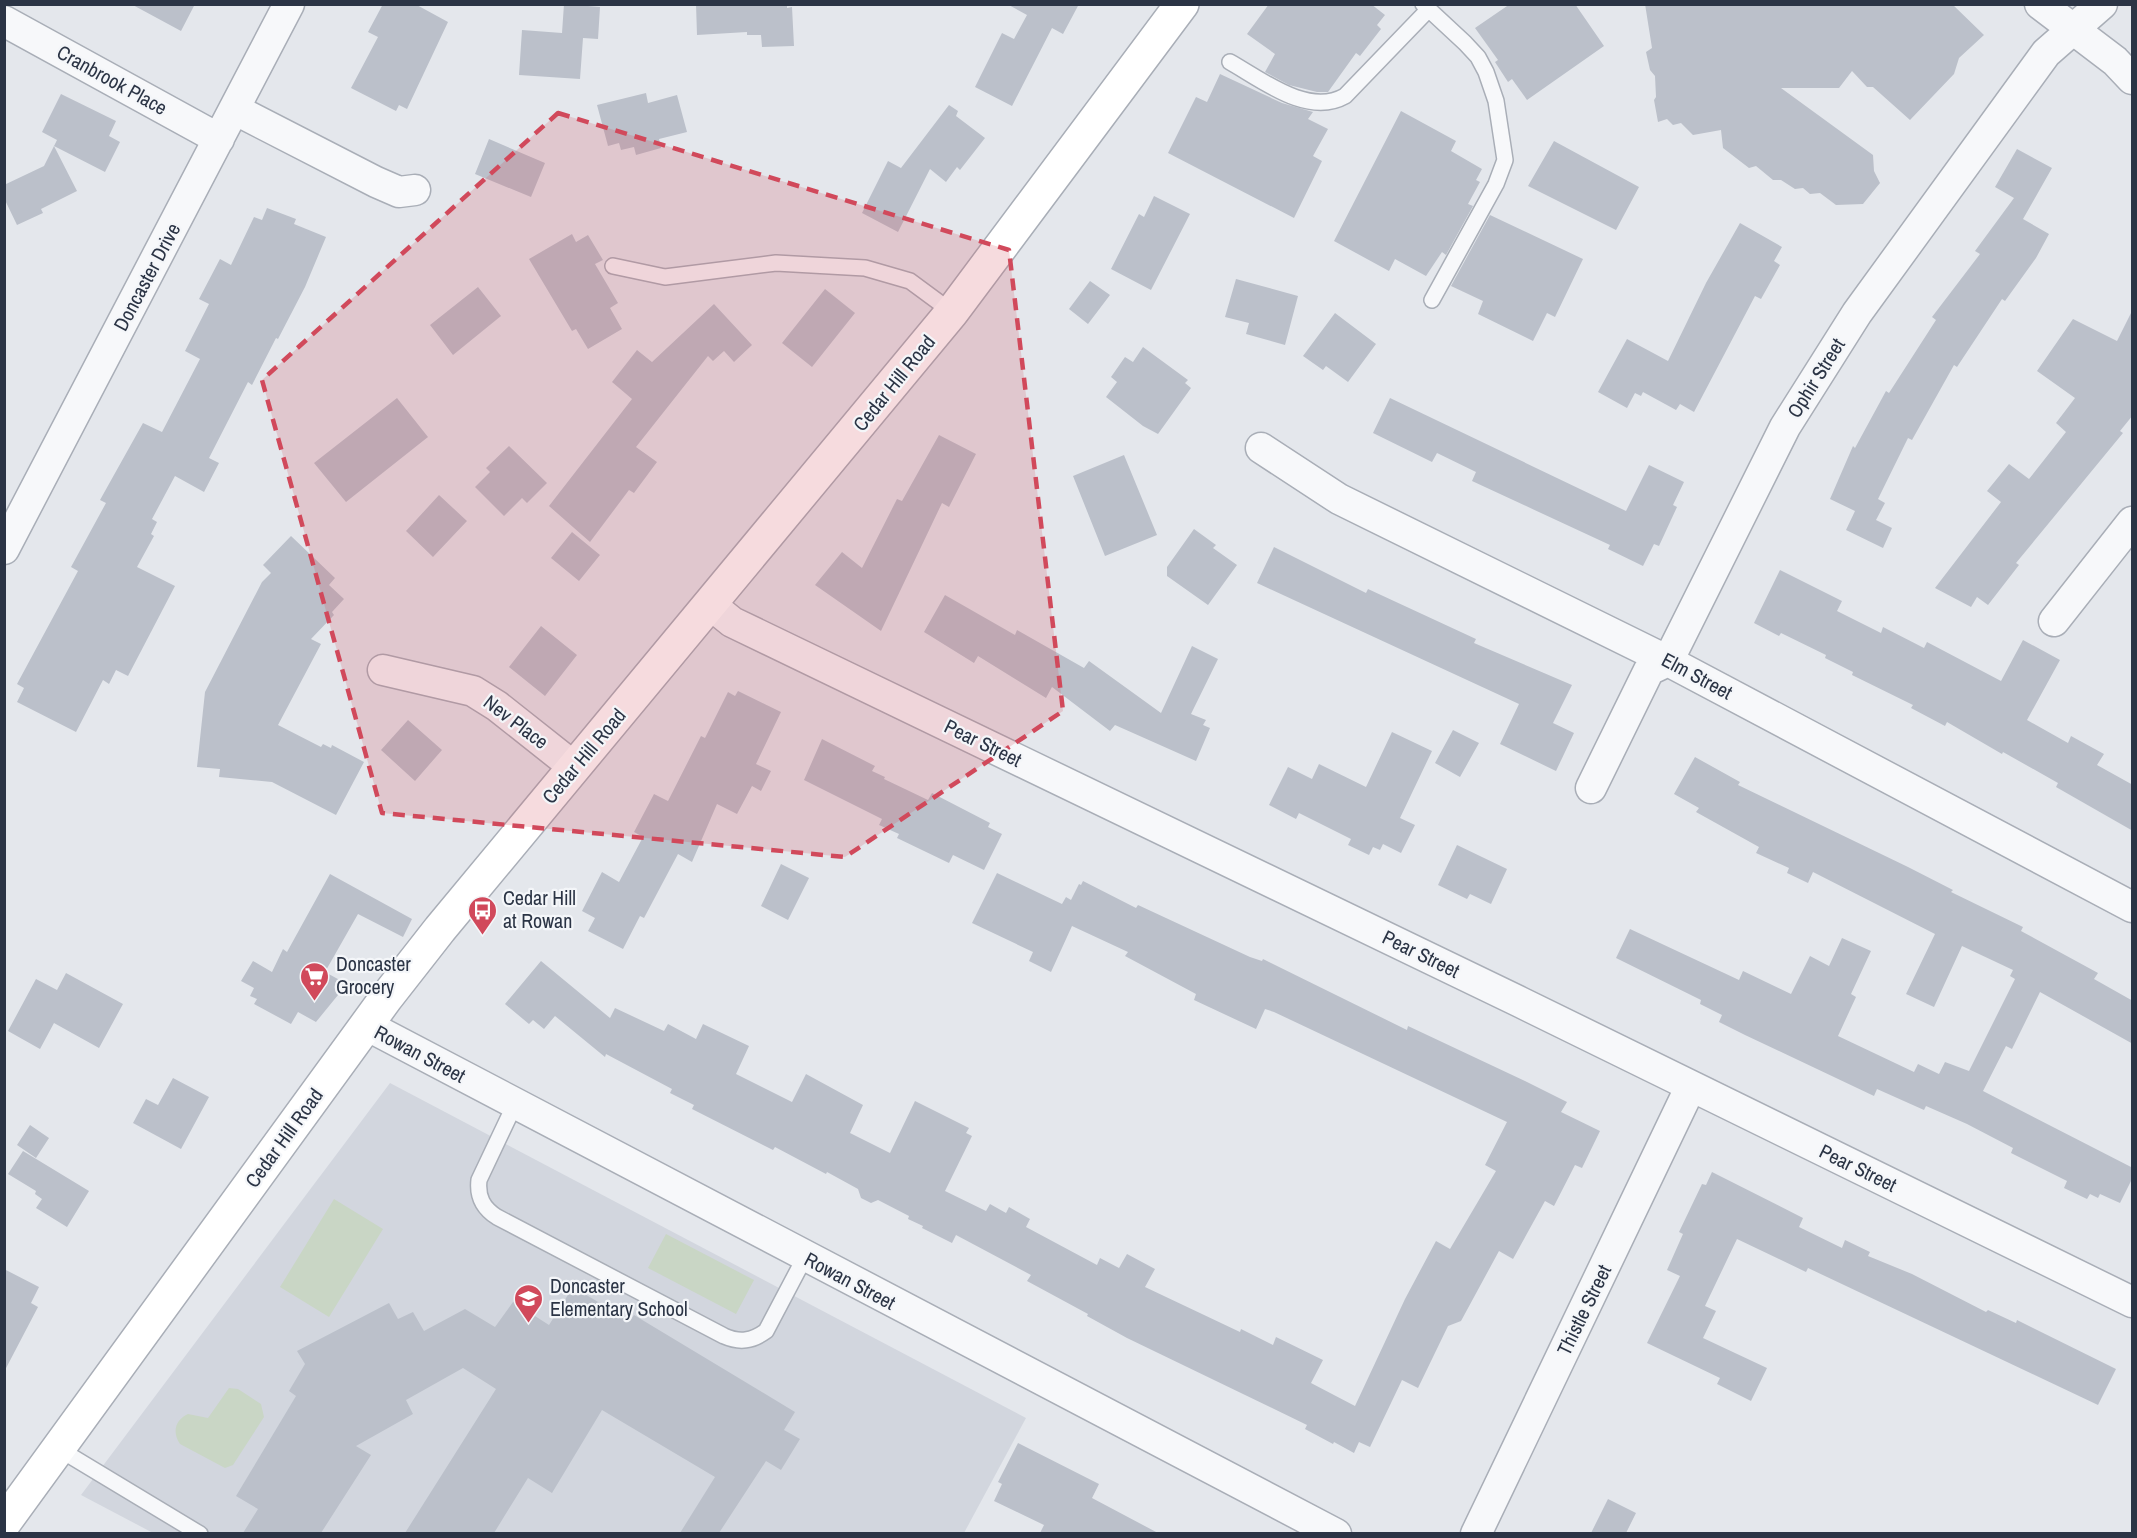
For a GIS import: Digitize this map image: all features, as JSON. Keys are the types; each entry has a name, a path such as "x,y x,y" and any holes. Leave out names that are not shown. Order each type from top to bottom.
{"street":[{"name":"Doncaster Drive","path":"4,549 289,4"},
{"name":"Cedar Hill Road","path":"4,1523 366,1025 447,920 711,605 952,312 1182,4"},
{"path":"2040,4 2071,31 2115,61 2133,79"},
{"name":"Ophir Street","path":"1591,788 1649,670 1668,661 1785,427 1857,313 2000,112 2046,53 2102,4"},
{"name":"Cranbrook Place","path":"4,21 219,139"},
{"path":"234,109 376,182 399,192 415,190"},
{"name":"Elm Street","path":"1261,448 1339,499 1668,661 2133,907"},
{"path":"2054,621 2133,522"},
{"name":"Pear Street","path":"711,605 732,622 2133,1302"},
{"name":"Nev Place","path":"383,670 473,691 497,706 574,767"},
{"name":"Rowan Street","path":"366,1025 805,1257 1336,1533"},
{"name":"Thistle Street","path":"1476,1533 1691,1086"}],"lane":[{"path":"1230,62 1283,92 1306,101 1332,104 1345,96 1425,7 1478,57 1497,101 1505,160 1496,184 1432,300"},
{"path":"613,266 665,277 776,263 865,268 910,281 952,312"},
{"path":"515,1104 482,1171 478,1189 483,1206 507,1222 724,1336 741,1341 758,1337 766,1331 805,1257"},
{"path":"59,1449 200,1533"}],"highlighted area":[{"path":"558,113 1009,250 1063,711 845,857 382,813 262,380"}],"shaded area":[{"name":"Doncaster Elementary School","path":"390,1083 1026,1418 964,1533 155,1534 81,1495"}],"green space":[{"path":"334,1199 383,1229 329,1317 280,1287"},
{"path":"666,1234 754,1280 736,1314 648,1268"},
{"path":"229,1388 238,1389 261,1404 264,1417 233,1465 225,1468 180,1444 176,1435 176,1427 180,1420 188,1414 208,1418"}],"building":[{"path":"131,4 195,4 181,31"},
{"path":"383,4 415,4 448,22 407,109 399,105 396,111 351,88 378,37 368,32"},
{"path":"564,4 600,7 598,39 583,38 580,79 519,75 522,30 562,33"},
{"path":"696,4 787,4 787,8 792,7 794,46 762,47 761,35 747,35 747,32 697,35"},
{"path":"1007,4 1079,4 1063,34 1052,28 1012,106 975,87 1002,33 1014,39 1027,15"},
{"path":"1269,4 1371,4 1385,15 1377,25 1381,29 1360,56 1356,53 1328,92 1317,92 1289,85 1265,72 1275,54 1247,34"},
{"path":"1510,4 1575,4 1604,46 1527,100 1512,79 1508,82 1495,62 1498,60 1475,28"},
{"path":"1645,4 1952,4 1984,35 1959,58 1954,74 1910,120 1873,87 1867,87 1852,71 1839,88 1781,88 1873,155 1874,171 1880,183 1863,204 1836,205 1820,193 1810,194 1803,188 1795,189 1781,180 1773,180 1756,166 1749,168 1723,148 1721,130 1693,135 1681,123 1673,125 1667,119 1658,122 1654,100 1656,97 1655,76 1650,70 1646,52 1652,48"},
{"path":"1220,74 1282,103 1313,112 1308,119 1328,129 1313,156 1322,161 1294,218 1168,153 1196,97 1207,102"},
{"path":"646,93 648,103 677,95 687,132 659,139 661,148 636,155 634,147 621,150 619,143 608,146 597,105"},
{"path":"61,94 116,121 109,136 120,142 105,172 54,146 57,140 42,132"},
{"path":"949,105 958,111 956,116 985,138 960,170 957,167 946,182 930,169 898,232 862,213 888,161 901,168"},
{"path":"1401,111 1456,141 1451,151 1482,169 1476,180 1480,182 1468,204 1473,206 1446,255 1442,252 1426,276 1395,259 1389,271 1334,241"},
{"path":"489,139 545,163 531,197 475,174"},
{"path":"1554,141 1639,187 1616,230 1528,186"},
{"path":"54,146 77,191 41,209 43,213 17,225 4,198 4,185 44,166"},
{"path":"2017,149 2052,168 2023,219 2049,234 2036,258 2005,301 2002,299 1957,367 1954,365 1912,440 1908,438 1878,499 1885,503 1876,520 1892,528 1883,548 1846,530 1855,511 1830,499 1853,446 1855,448 1886,391 1889,393 1936,320 1932,317 1980,254 1975,251 2014,198 1995,187"},
{"path":"1154,196 1190,214 1151,290 1111,269 1139,214 1144,217"},
{"path":"267,208 296,219 294,224 326,237 305,287 278,339 276,338 252,385 248,382 209,458 219,463 204,492 175,476 152,519 157,522 151,534 154,536 137,567 175,586 128,676 116,670 109,684 103,680 76,732 17,702 24,688 17,684 78,571 71,567 106,503 100,500 143,423 162,432 200,359 185,351 209,304 199,299 220,259 231,265 254,217 262,220"},
{"path":"1490,215 1583,259 1555,317 1547,313 1533,341 1478,314 1483,301 1451,286"},
{"path":"1740,223 1782,247 1774,261 1780,265 1761,299 1755,296 1694,412 1680,404 1676,410 1643,392 1641,396 1635,393 1627,408 1598,392 1627,339 1668,361 1706,283"},
{"path":"572,234 576,242 588,235 603,260 595,264 618,303 610,308 622,329 588,349 576,329 572,331 529,259"},
{"path":"1236,279 1298,296 1285,345 1246,334 1249,323 1225,317"},
{"path":"1090,281 1110,295 1088,324 1069,309"},
{"path":"478,287 501,316 453,355 430,325"},
{"path":"825,289 855,313 812,367 782,343"},
{"path":"714,304 752,345 734,362 724,351 713,361 708,356 636,447 657,462 634,493 629,490 590,542 549,506 632,399 612,382 637,350 652,362"},
{"path":"2133,309 2133,415 2120,431 2123,433 2016,563 2019,565 1988,605 1977,597 1971,607 1935,588 2001,502 1987,491 2009,464 2029,479 2066,432 2056,423 2075,398 2037,371 2073,319 2117,341"},
{"path":"1335,313 1376,344 1348,382 1326,366 1323,370 1303,356"},
{"path":"1143,347 1188,380 1185,383 1191,388 1158,434 1143,426 1106,397 1117,382 1111,377 1125,357 1133,362"},
{"path":"397,398 428,437 346,502 314,463"},
{"path":"1390,398 1626,511 1649,465 1684,482 1673,505 1677,507 1659,546 1654,544 1643,566 1608,549 1610,545 1472,481 1476,472 1437,453 1432,462 1373,433"},
{"path":"939,435 976,454 949,507 942,503 881,631 815,585 842,552 862,568 897,499 902,501"},
{"path":"509,446 547,483 527,503 522,498 504,516 475,487 490,472 486,468"},
{"path":"1124,455 1157,535 1105,556 1073,476"},
{"path":"439,495 467,521 433,557 406,531"},
{"path":"1194,529 1216,545 1213,548 1237,565 1208,605 1167,576 1167,567"},
{"path":"572,532 600,555 579,581 551,558"},
{"path":"291,536 335,578 329,585 344,599 332,612 334,615 311,639 321,644 278,725 321,747 323,744 331,748 332,745 364,762 336,815 272,782 219,777 220,769 197,767 205,692 262,582 271,573 263,565"},
{"path":"1274,547 1366,593 1368,589 1476,639 1474,643 1572,685 1553,723 1574,733 1556,771 1500,744 1519,704 1257,583"},
{"path":"1780,570 1842,601 1837,611 1881,633 1883,627 1924,648 1927,642 2001,681 2023,640 2060,660 2027,720 2068,743 2071,736 2104,754 2097,765 2133,785 2133,831 2056,787 2058,783 2003,752 2002,754 1947,722 1945,726 1911,708 1913,705 1852,675 1853,672 1825,658 1826,655 1781,633 1779,636 1754,623"},
{"path":"945,595 1015,635 1017,630 1084,668 1089,661 1161,713 1192,646 1218,659 1191,714 1206,720 1203,725 1210,728 1196,761 1115,725 1110,731 1052,687 1046,698 978,656 974,663 924,632"},
{"path":"541,626 577,655 545,696 509,667"},
{"path":"738,691 781,712 756,764 771,771 761,791 752,786 737,814 717,804 692,862 678,854 644,918 640,916 623,949 588,931 595,918 582,911 602,872 619,882 643,837 634,832 654,794 668,801 701,736 705,738 728,692 735,696"},
{"path":"408,720 442,750 415,781 381,750"},
{"path":"1453,730 1479,743 1460,777 1435,763"},
{"path":"1392,732 1432,751 1400,818 1415,825 1401,853 1383,844 1380,850 1373,847 1369,855 1348,845 1351,839 1299,813 1296,819 1269,805 1288,767 1312,779 1319,764 1366,787"},
{"path":"822,739 875,766 872,771 885,777 884,779 928,800 932,793 990,823 988,827 1002,834 984,870 953,855 949,863 897,838 899,834 879,825 882,819 804,780"},
{"path":"1695,757 1740,782 1738,785 1908,867 1953,890 1951,892 2023,927 2021,931 2098,973 2094,979 2133,1001 2133,1044 2040,992 2012,1049 2006,1046 1983,1091 2133,1168 2133,1177 2120,1203 2100,1194 2098,1198 2090,1194 2087,1199 2064,1188 2067,1181 2011,1153 2013,1148 1967,1124 1926,1106 1924,1110 1877,1089 1874,1096 1745,1035 1719,1022 1722,1015 1700,1004 1701,1000 1616,958 1630,929 1739,980 1743,971 1791,994 1810,956 1829,966 1842,938 1871,951 1851,994 1856,997 1838,1036 1914,1072 1918,1064 1939,1074 1945,1062 1969,1071 2015,979 2010,976 2013,970 1962,946 1934,1007 1906,994 1935,934 1813,872 1808,883 1787,873 1789,868 1756,853 1759,847 1696,812 1699,808 1674,794"},
{"path":"1457,845 1507,869 1491,904 1470,894 1467,899 1438,885"},
{"path":"781,864 809,878 788,920 761,906"},
{"path":"997,873 1062,904 1066,897 1071,900 1083,881 1136,908 1138,905 1250,957 1262,961 1263,959 1407,1030 1408,1026 1527,1082 1567,1102 1561,1112 1600,1131 1582,1168 1575,1165 1554,1206 1545,1201 1513,1259 1499,1251 1461,1321 1448,1326 1418,1388 1402,1380 1370,1447 1359,1442 1354,1453 1334,1442 1333,1444 1305,1429 1307,1425 1127,1338 1087,1316 1088,1314 1027,1281 1031,1275 956,1235 952,1243 922,1228 923,1226 908,1219 909,1216 878,1200 871,1203 861,1198 858,1189 827,1172 826,1174 775,1147 773,1150 692,1109 694,1105 670,1093 672,1089 606,1054 605,1057 555,1016 544,1029 533,1020 529,1024 505,1004 541,961 610,1018 615,1008 664,1031 668,1024 696,1039 703,1024 749,1046 736,1074 792,1102 806,1074 863,1105 850,1133 890,1153 915,1101 969,1128 966,1133 972,1136 945,1191 986,1211 990,1204 1006,1213 1009,1207 1030,1219 1026,1227 1097,1265 1100,1258 1119,1268 1127,1254 1155,1269 1145,1287 1240,1332 1241,1329 1273,1345 1276,1337 1323,1360 1311,1383 1355,1406 1405,1299 1436,1241 1450,1249 1496,1171 1485,1165 1507,1122 1274,1012 1265,1009 1256,1029 1194,1000 1196,994 1125,956 1128,952 1072,926 1051,972 1029,961 1033,952 972,923"},
{"path":"330,874 412,919 403,937 358,914 325,972 347,984 316,1022 298,1012 291,1024 254,1004 257,999 250,996 254,988 241,981 253,961 272,972 283,949 287,952"},
{"path":"66,973 123,1004 99,1048 54,1023 40,1049 8,1031 36,979 57,990"},
{"path":"173,1078 209,1097 181,1149 133,1123 146,1099 158,1105"},
{"path":"30,1125 49,1138 36,1158 17,1145"},
{"path":"23,1151 89,1191 67,1227 36,1208 42,1199 35,1194 36,1191 8,1174"},
{"path":"1712,1172 1803,1218 1799,1227 1842,1248 1845,1240 1870,1252 1868,1256 1912,1274 1986,1312 1988,1310 2016,1323 2017,1320 2116,1369 2098,1405 1808,1268 1806,1272 1737,1239 1705,1306 1716,1311 1703,1338 1767,1368 1751,1401 1717,1384 1720,1378 1647,1343 1680,1276 1667,1270 1683,1234 1679,1232 1702,1184 1706,1185"},
{"path":"4,1269 39,1287 31,1303 38,1307 4,1372"},
{"path":"573,1287 630,1321 634,1315 795,1412 784,1430 800,1439 781,1470 766,1461 719,1533 680,1533 715,1477 602,1410 552,1493 528,1478 494,1533 405,1533 496,1389 463,1368 406,1400 413,1414 356,1446 371,1455 321,1533 243,1533 258,1509 236,1496 296,1396 289,1391 305,1364 297,1351 389,1303 398,1319 413,1312 424,1331 465,1309 495,1327 513,1302 549,1325"},
{"path":"1018,1443 1099,1484 1092,1498 1158,1533 1040,1533 1044,1525 994,1501 1002,1484 998,1482"},
{"path":"1608,1499 1636,1513 1626,1533 1591,1533"}],"place":[{"name":"Cedar Hill at Rowan","path":"482,936"},
{"name":"Doncaster Grocery","path":"315,1002"},
{"name":"Doncaster Elementary School","path":"529,1324"}]}
